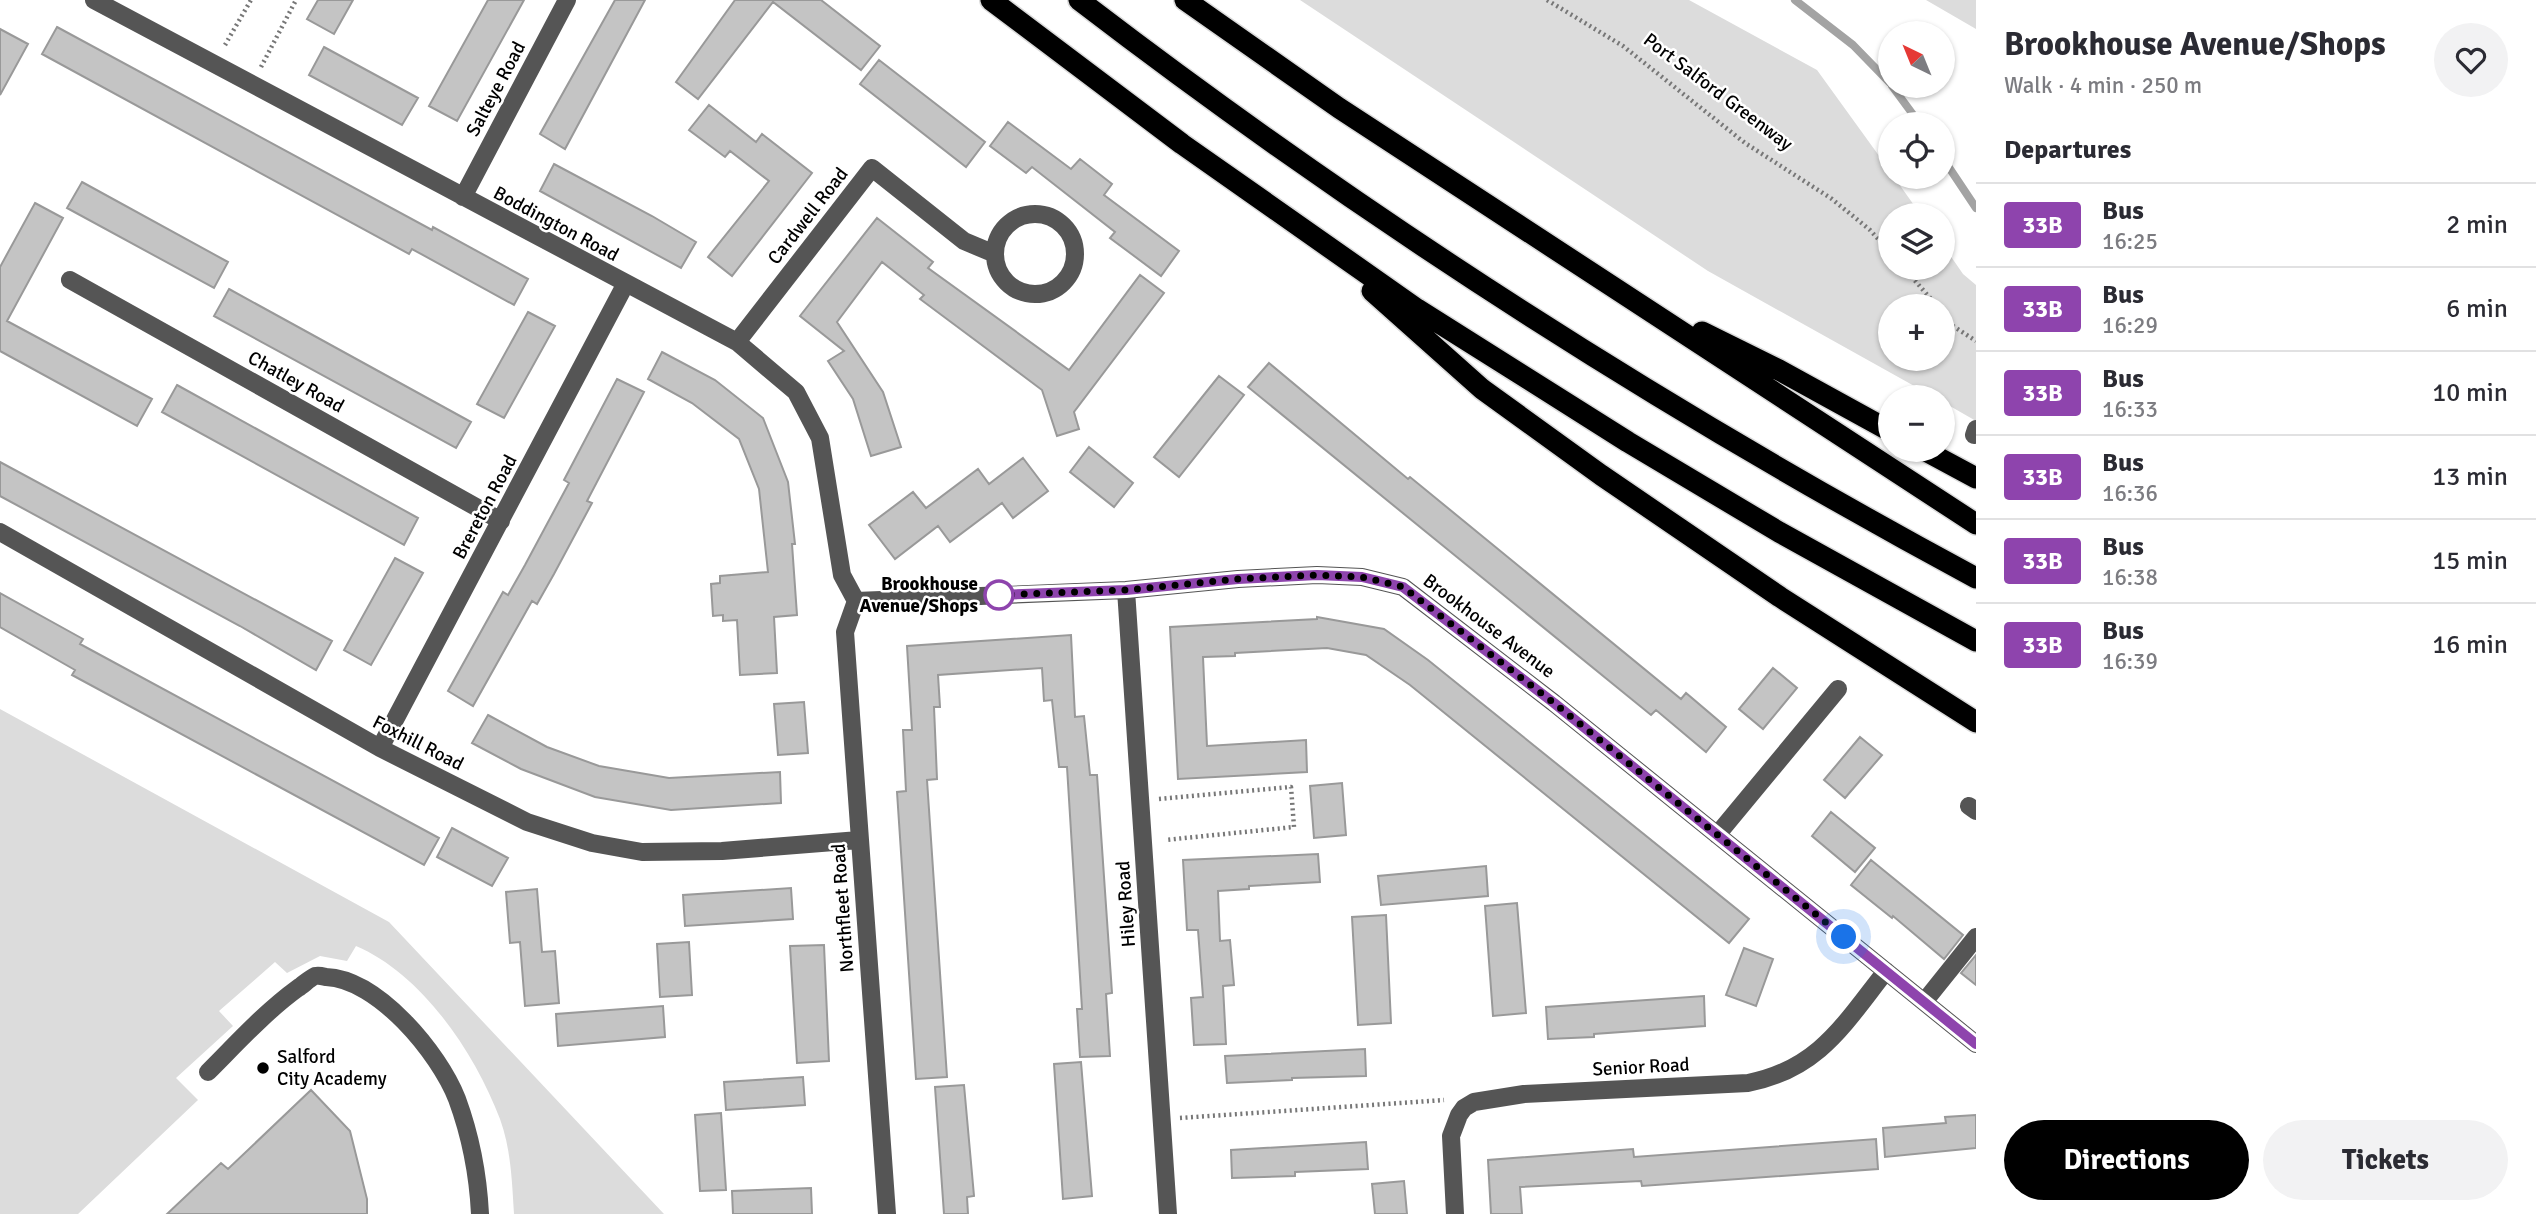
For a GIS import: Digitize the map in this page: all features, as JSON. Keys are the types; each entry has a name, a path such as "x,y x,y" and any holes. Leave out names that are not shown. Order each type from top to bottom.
{"highway":[{"path":"991,0 1182,144 1417,309 1628,442 1779,532 1976,641"},
{"path":"1079,0 1289,155 1538,322 1655,396 1976,578"},
{"path":"1185,0 1339,108 1976,524"},
{"path":"1317,240 1482,389 1601,475 1769,589 1976,722"},
{"path":"1634,300 1779,370 1878,424"},
{"path":"1946,462 1976,478"}],"street":[{"name":"Boddington Road","path":"94,0 625,285 737,342 796,391 820,438 842,575 856,601"},
{"name":"Salteye Road","path":"463,197 567,0"},
{"name":"Cardwell Road","path":"737,342 872,168 964,241 995,254"},
{"path":"1035,214 1048,216 1068,231 1074,243 1075,257 1072,270 1064,281 1054,290 1041,294 1014,289 1004,280 997,268 995,254 1003,230 1023,216 1035,214"},
{"name":"Chatley Road","path":"70,280 501,522"},
{"name":"Brereton Road","path":"380,748 625,285"},
{"name":"Foxhill Road","path":"0,532 380,748 527,822 592,843 642,852 722,851 859,840"},
{"name":"Brookhouse Avenue","path":"856,601 1126,590 1238,579 1317,575 1362,577 1403,587 1543,694 1976,1044"},
{"name":"Hiley Road","path":"1126,590 1168,1214"},
{"name":"Northfleet Road","path":"856,601 845,632 887,1214"},
{"path":"1717,835 1838,689"},
{"path":"1924,1002 1976,937"},
{"name":"Senior Road","path":"1455,1214 1451,1136 1459,1115 1474,1102 1524,1094 1748,1083 1770,1078 1788,1071 1830,1042 1886,971"},
{"path":"208,1072 276,1004 315,976 336,977 368,990 405,1023 434,1059 456,1096 470,1137 478,1176 480,1214"}],"path":[{"path":"214,64 251,0"},
{"path":"251,85 296,0"},
{"name":"Port Salford Greenway","path":"1547,0 1623,46 1745,144 1832,199 1878,239"},
{"path":"1914,280 1927,294"},
{"path":"1955,327 1976,341"},
{"path":"1140,801 1291,787 1294,828 1143,842"},
{"path":"1161,1119 1455,1099"}],"shaded area":[{"path":"1300,0 1689,0 1817,70 1878,154 1878,189 1903,189 1912,203 1878,203 1878,280 1955,280 1955,262 1976,285 1976,421 1955,409 1955,385 1912,385 1887,371 1955,371 1955,294 1878,294 1878,366 1708,271"},
{"path":"1926,0 1976,0 1976,29"},
{"name":"Salford City Academy","path":"0,709 389,922 664,1214 514,1214 504,1130 476,1068 443,1018 424,996 380,959 356,946 347,961 320,956 287,973 275,962 219,1011 233,1026 176,1078 198,1100 78,1214 0,1214"}],"building":[{"path":"318,0 353,0 334,34 307,19"},
{"path":"488,0 524,0 457,121 429,106"},
{"path":"615,0 645,0 565,149 540,134"},
{"path":"735,0 821,0 880,46 861,70 773,2 698,99 676,82"},
{"path":"57,27 528,279 514,305 412,249 409,254 42,54"},
{"path":"0,29 28,44 0,95"},
{"path":"324,47 418,98 402,125 309,75"},
{"path":"879,60 985,142 966,167 860,84"},
{"path":"709,105 756,142 762,134 812,173 732,276 708,257 769,181 730,151 725,157 689,130"},
{"path":"1008,122 1071,169 1080,159 1112,184 1104,195 1179,251 1161,276 1110,238 1115,232 1032,167 1026,173 990,146"},
{"path":"554,164 696,242 681,268 540,191"},
{"path":"82,182 228,262 214,288 67,208"},
{"path":"35,203 63,218 7,321 152,399 137,426 0,351 0,267"},
{"path":"877,218 933,262 928,268 1069,370 1140,275 1164,293 1074,412 1079,429 1057,436 1042,390 920,299 924,295 882,262 837,322 883,392 901,447 871,456 853,399 828,361 844,351 800,316"},
{"path":"229,289 471,422 456,448 214,316"},
{"path":"528,312 555,326 504,418 477,404"},
{"path":"662,352 715,380 763,418 788,482 795,544 792,544 797,615 774,617 777,673 740,675 737,620 723,621 723,615 713,616 711,584 720,583 720,576 768,572 759,489 739,439 692,403 648,379"},
{"path":"1269,363 1681,699 1686,693 1726,727 1706,752 1656,710 1651,715 1248,387"},
{"path":"1219,376 1244,395 1179,477 1154,457"},
{"path":"617,379 644,392 587,501 592,503 554,574 537,604 532,601 473,706 448,691 503,592 508,595 525,565 569,483 564,480"},
{"path":"177,385 418,518 404,545 162,412"},
{"path":"1089,447 1133,483 1114,507 1070,472"},
{"path":"1023,458 1048,491 1013,518 1002,503 950,542 938,526 895,559 869,525 913,492 926,508 978,469 989,484"},
{"path":"0,462 332,641 316,670 0,496"},
{"path":"395,558 423,573 371,665 344,650"},
{"path":"0,593 83,639 80,644 439,838 424,865 72,675 75,670 0,627"},
{"path":"1317,617 1384,629 1428,660 1749,919 1729,943 1410,685 1366,655 1327,648 1203,657 1207,746 1306,740 1307,772 1178,779 1170,627"},
{"path":"1071,635 1075,717 1084,716 1090,775 1097,775 1112,993 1106,994 1110,1056 1080,1057 1077,1009 1082,1009 1067,767 1059,767 1052,700 1044,701 1042,668 938,675 940,707 934,707 937,779 927,780 947,1077 916,1079 897,792 906,791 903,730 912,730 907,646"},
{"path":"1773,668 1797,688 1763,729 1739,709"},
{"path":"804,702 808,753 778,755 774,704"},
{"path":"488,715 547,747 599,766 669,778 780,772 781,803 671,810 595,797 521,769 472,743"},
{"path":"1860,737 1882,755 1845,798 1824,780"},
{"path":"1342,783 1346,835 1314,838 1310,786"},
{"path":"1831,812 1875,848 1855,872 1812,836"},
{"path":"452,828 508,858 492,886 437,857"},
{"path":"1318,854 1320,882 1249,886 1249,889 1218,891 1220,941 1230,940 1234,985 1223,986 1226,1044 1194,1045 1191,998 1203,997 1198,930 1187,930 1183,860"},
{"path":"1871,860 1963,935 1944,959 1851,885"},
{"path":"1486,866 1488,896 1381,905 1378,876"},
{"path":"791,888 793,919 685,926 683,895"},
{"path":"537,889 542,952 555,951 559,1003 525,1006 520,942 510,943 506,892"},
{"path":"1517,903 1526,1013 1493,1016 1485,906"},
{"path":"1386,915 1391,1023 1358,1025 1352,917"},
{"path":"689,942 692,995 660,997 657,944"},
{"path":"824,945 829,1061 797,1063 790,946"},
{"path":"1744,948 1773,959 1756,1006 1726,995"},
{"path":"1976,955 1976,985 1961,973"},
{"path":"1704,996 1705,1026 1548,1039 1546,1007"},
{"path":"663,1006 665,1037 558,1046 556,1014"},
{"path":"1365,1049 1366,1076 1227,1083 1225,1056"},
{"path":"1081,1062 1092,1196 1063,1199 1054,1064"},
{"path":"803,1077 805,1105 726,1110 724,1082"},
{"path":"964,1085 974,1196 967,1197 968,1214 944,1214 935,1087"},
{"path":"311,1090 350,1131 367,1199 367,1214 167,1214 221,1163 228,1169"},
{"path":"721,1113 726,1190 700,1191 695,1115"},
{"path":"1976,1115 1976,1148 1885,1157 1883,1128 1946,1123 1945,1117"},
{"path":"1876,1139 1878,1169 1642,1186 1641,1181 1520,1187 1522,1214 1491,1214 1488,1160 1633,1149 1634,1157"},
{"path":"1366,1142 1368,1169 1295,1172 1295,1176 1232,1178 1231,1150"},
{"path":"1404,1181 1407,1214 1375,1214 1372,1184"},
{"path":"811,1188 812,1214 733,1214 732,1191"}],"waterway":[{"path":"1795,0 1853,45 1878,71"},
{"path":"1901,98 1911,112"},
{"path":"1955,176 1976,208"}],"bus line":[{"name":"33B","path":"999,595 1126,590 1238,579 1317,575 1362,577 1403,587 1554,703 1976,1044"}],"place":[{"name":"Brookhouse Avenue/Shops","path":"999,595"},
{"name":"Salford City Academy","path":"263,1068"}],"route":[{"path":"999,595 1126,590 1238,579 1317,575 1362,577 1403,587 1554,703 1844,937"}]}
